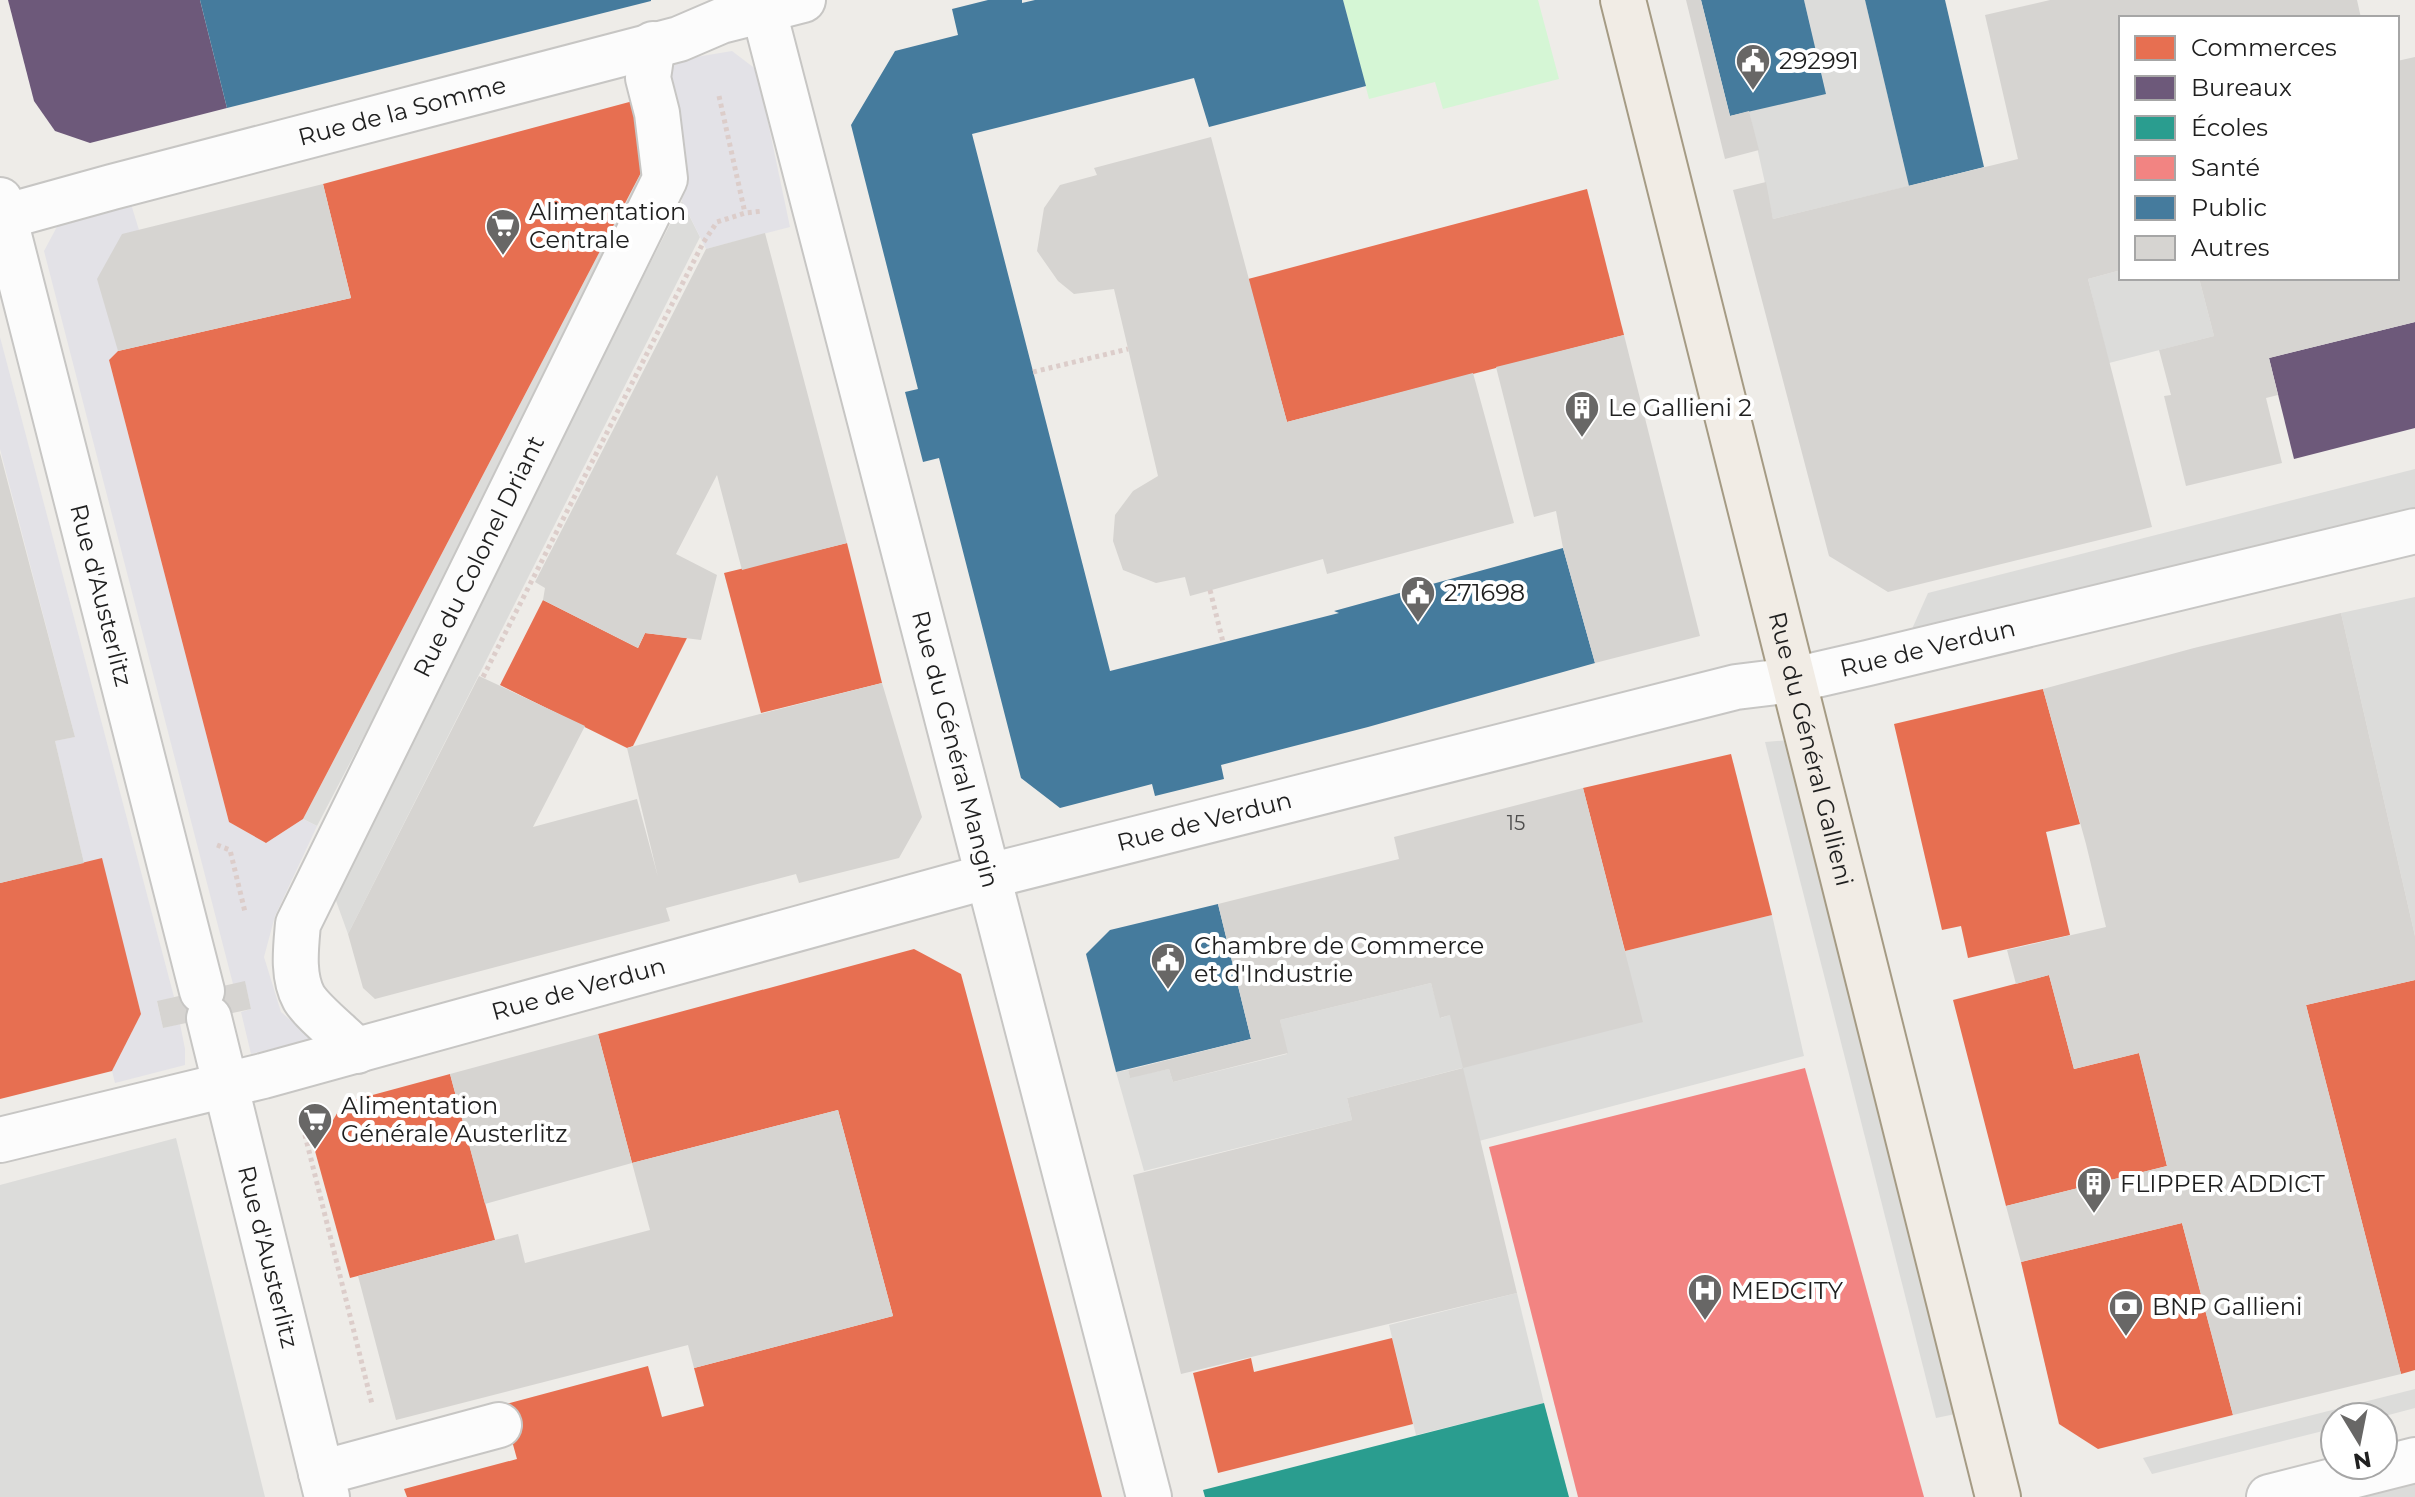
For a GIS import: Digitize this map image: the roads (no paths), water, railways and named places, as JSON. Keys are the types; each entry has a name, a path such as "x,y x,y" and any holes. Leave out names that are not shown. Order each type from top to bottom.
{"main road":[{"name":"Rue du Général Gallieni","path":"1623,0 1998,1497"}],"street":[{"name":"Rue de la Somme","path":"1,212 112,187 679,39 721,21 776,4"},
{"name":"Rue du Général Mangin","path":"776,4 989,876 1149,1497"},
{"name":"Rue du Colonel Driant","path":"357,1051 304,997 295,957 298,924 665,179 657,113 648,78 653,44"},
{"name":"Rue d'Austerlitz","path":"1,212 206,1005 324,1485"},
{"name":"Rue de Verdun","path":"0,1140 357,1051 989,876 1736,687 1794,680 2415,531"},
{"path":"324,1485 384,1455 499,1425"},
{"path":"2269,1497 2415,1460"}],"place":[{"name":"292991","path":"1753,92"},
{"name":"Alimentation Centrale","path":"503,257"},
{"name":"Le Gallieni 2","path":"1582,439"},
{"name":"271698","path":"1418,624"},
{"name":"Chambre de Commerce et d'Industrie","path":"1168,991"},
{"name":"Alimentation Générale Austerlitz","path":"315,1151"},
{"name":"FLIPPER ADDICT","path":"2094,1215"},
{"name":"MEDCITY","path":"1705,1322"},
{"name":"BNP Gallieni","path":"2126,1338"}]}
